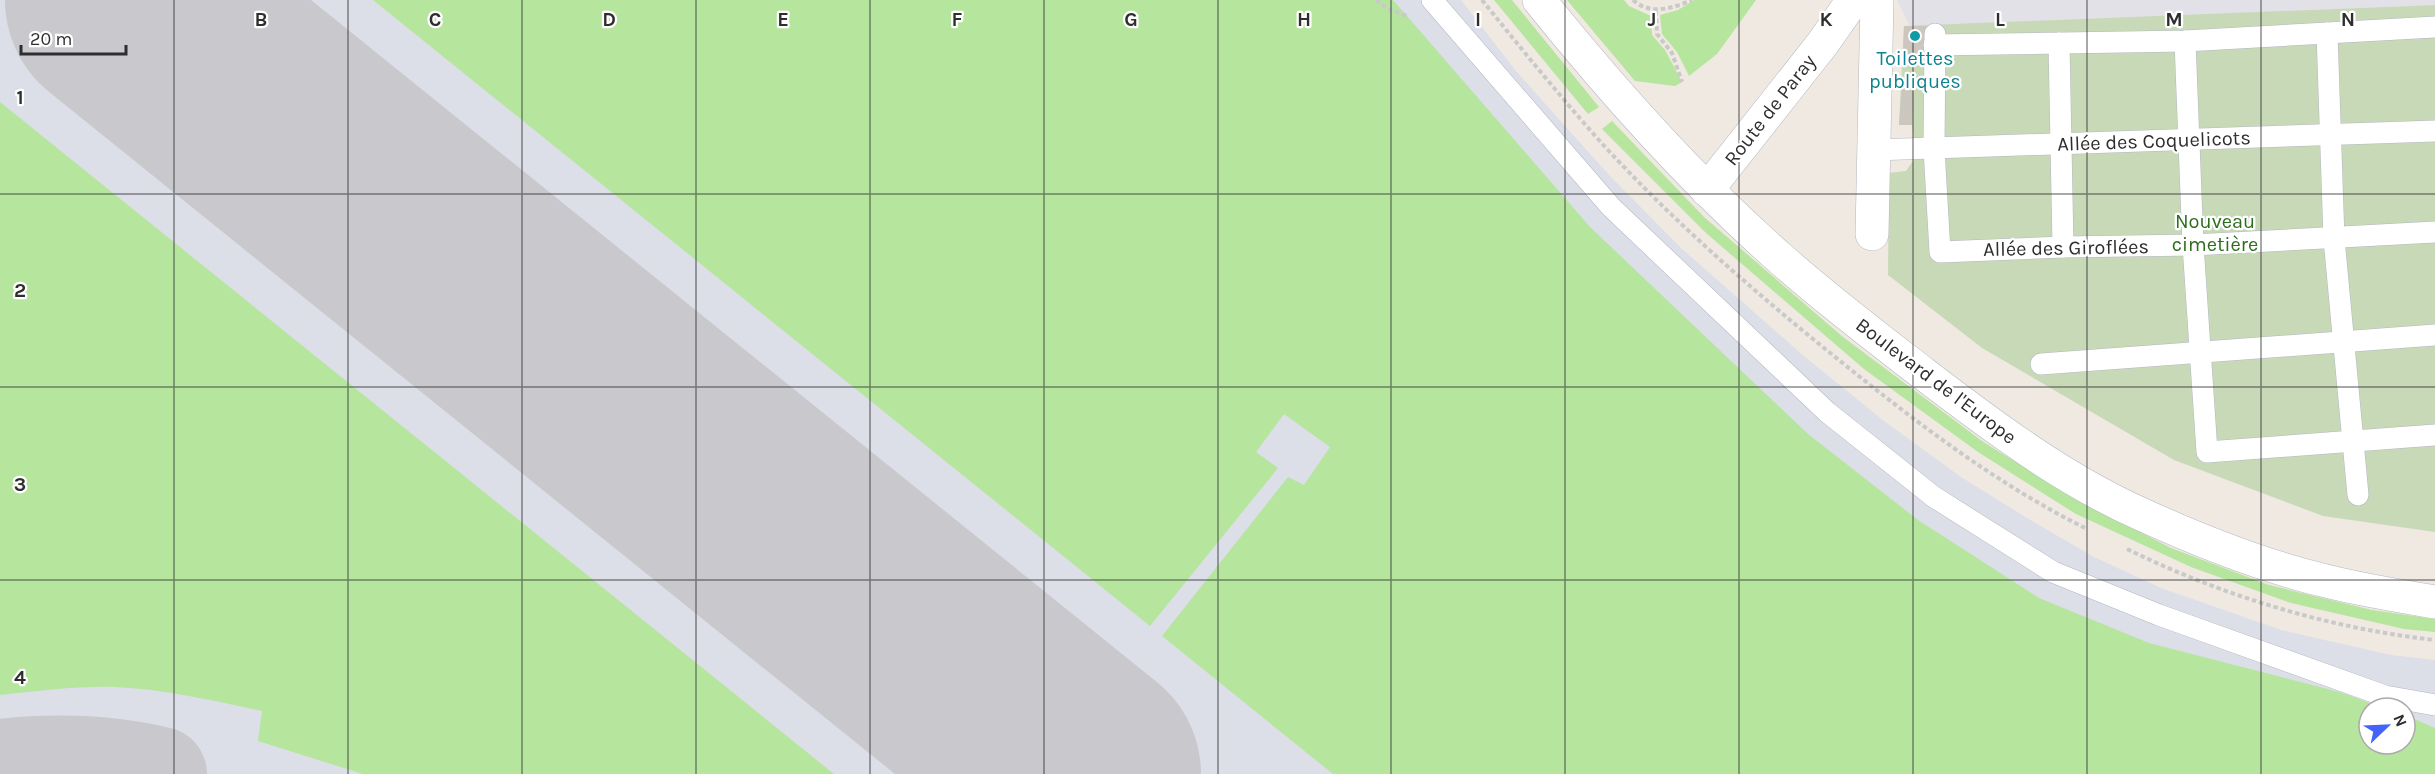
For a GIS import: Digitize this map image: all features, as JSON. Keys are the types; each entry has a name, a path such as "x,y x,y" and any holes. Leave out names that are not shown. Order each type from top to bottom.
{"main road":[{"name":"Boulevard de l'Europe","path":"1539,0 1637,116 1707,190 1781,259 1865,328 2019,444 2141,514 2264,563 2325,581 2435,602"},
{"name":"Route de Paray","path":"1707,190 1822,43 1852,0"},
{"path":"1872,234 1877,0"}],"lane":[{"path":"1432,0 1611,207 1827,412 1934,497 2053,572 2159,615 2373,692 2435,705"},
{"name":"Allée des Giroflées","path":"2435,27 2185,41 2059,43 1935,40 1934,149 1940,252 2193,245 2435,232"},
{"path":"2327,33 2334,239 2358,495"},
{"path":"2185,41 2193,245 2207,452 2435,435"},
{"path":"2059,43 2063,247"},
{"name":"Allée des Coquelicots","path":"1874,150 2435,131"},
{"path":"2041,364 2435,335"}],"path":[{"path":"1634,0 1656,11 1692,0"},
{"path":"1656,11 1657,34 1672,52 1682,82"}],"shaded area":[{"path":"0,0 1461,0 1516,71 1609,175 1682,249 1805,357 1884,421 1961,477 2094,557 2161,588 2281,630 2391,655 2435,660 2435,774 0,774"},
{"path":"1897,0 2435,0 2435,5 1910,27"}],"green space":[{"path":"373,0 1393,0 1590,227 1808,434 1918,520 2039,598 2149,643 2357,698 2357,756 2417,756 2417,720 2435,728 2435,774 1333,774 1162,636 1288,477 1304,485 1330,447 1284,414 1256,452 1278,468 1150,626"},
{"path":"1494,0 1512,0 1599,107 1588,114"},
{"path":"1567,0 1624,0 1629,6 1651,16 1652,35 1665,50 1682,82 1675,86 1635,81"},
{"path":"1694,0 1756,0 1717,54 1689,76 1677,52 1662,34 1660,15 1678,10"},
{"name":"Nouveau cimetière","path":"2435,5 2435,532 2323,516 2174,460 1982,348 1888,275 1889,173 1906,171 1915,158 1912,125 1899,125 1904,26"},
{"path":"0,102 834,774 363,774 258,741 262,711 134,688 72,688 0,695"},
{"path":"1612,121 1704,217 1843,337 1982,441 2066,494 2171,548 2269,585 2372,610 2435,619 2435,632 2404,629 2291,603 2191,567 2076,514 1978,452 1864,369 1706,233 1602,129"}],"building":[{"name":"Toilettes publiques","path":"1904,26 1926,26 1925,54 1903,54"},
{"path":"1902,84 1914,84 1912,125 1899,125"}],"taxiway":[{"path":"0,766 81,763 120,766 160,774"}],"runway":[{"path":"123,0 1083,774"}],"place":[{"name":"Toilettes publiques","path":"1915,36"}]}
